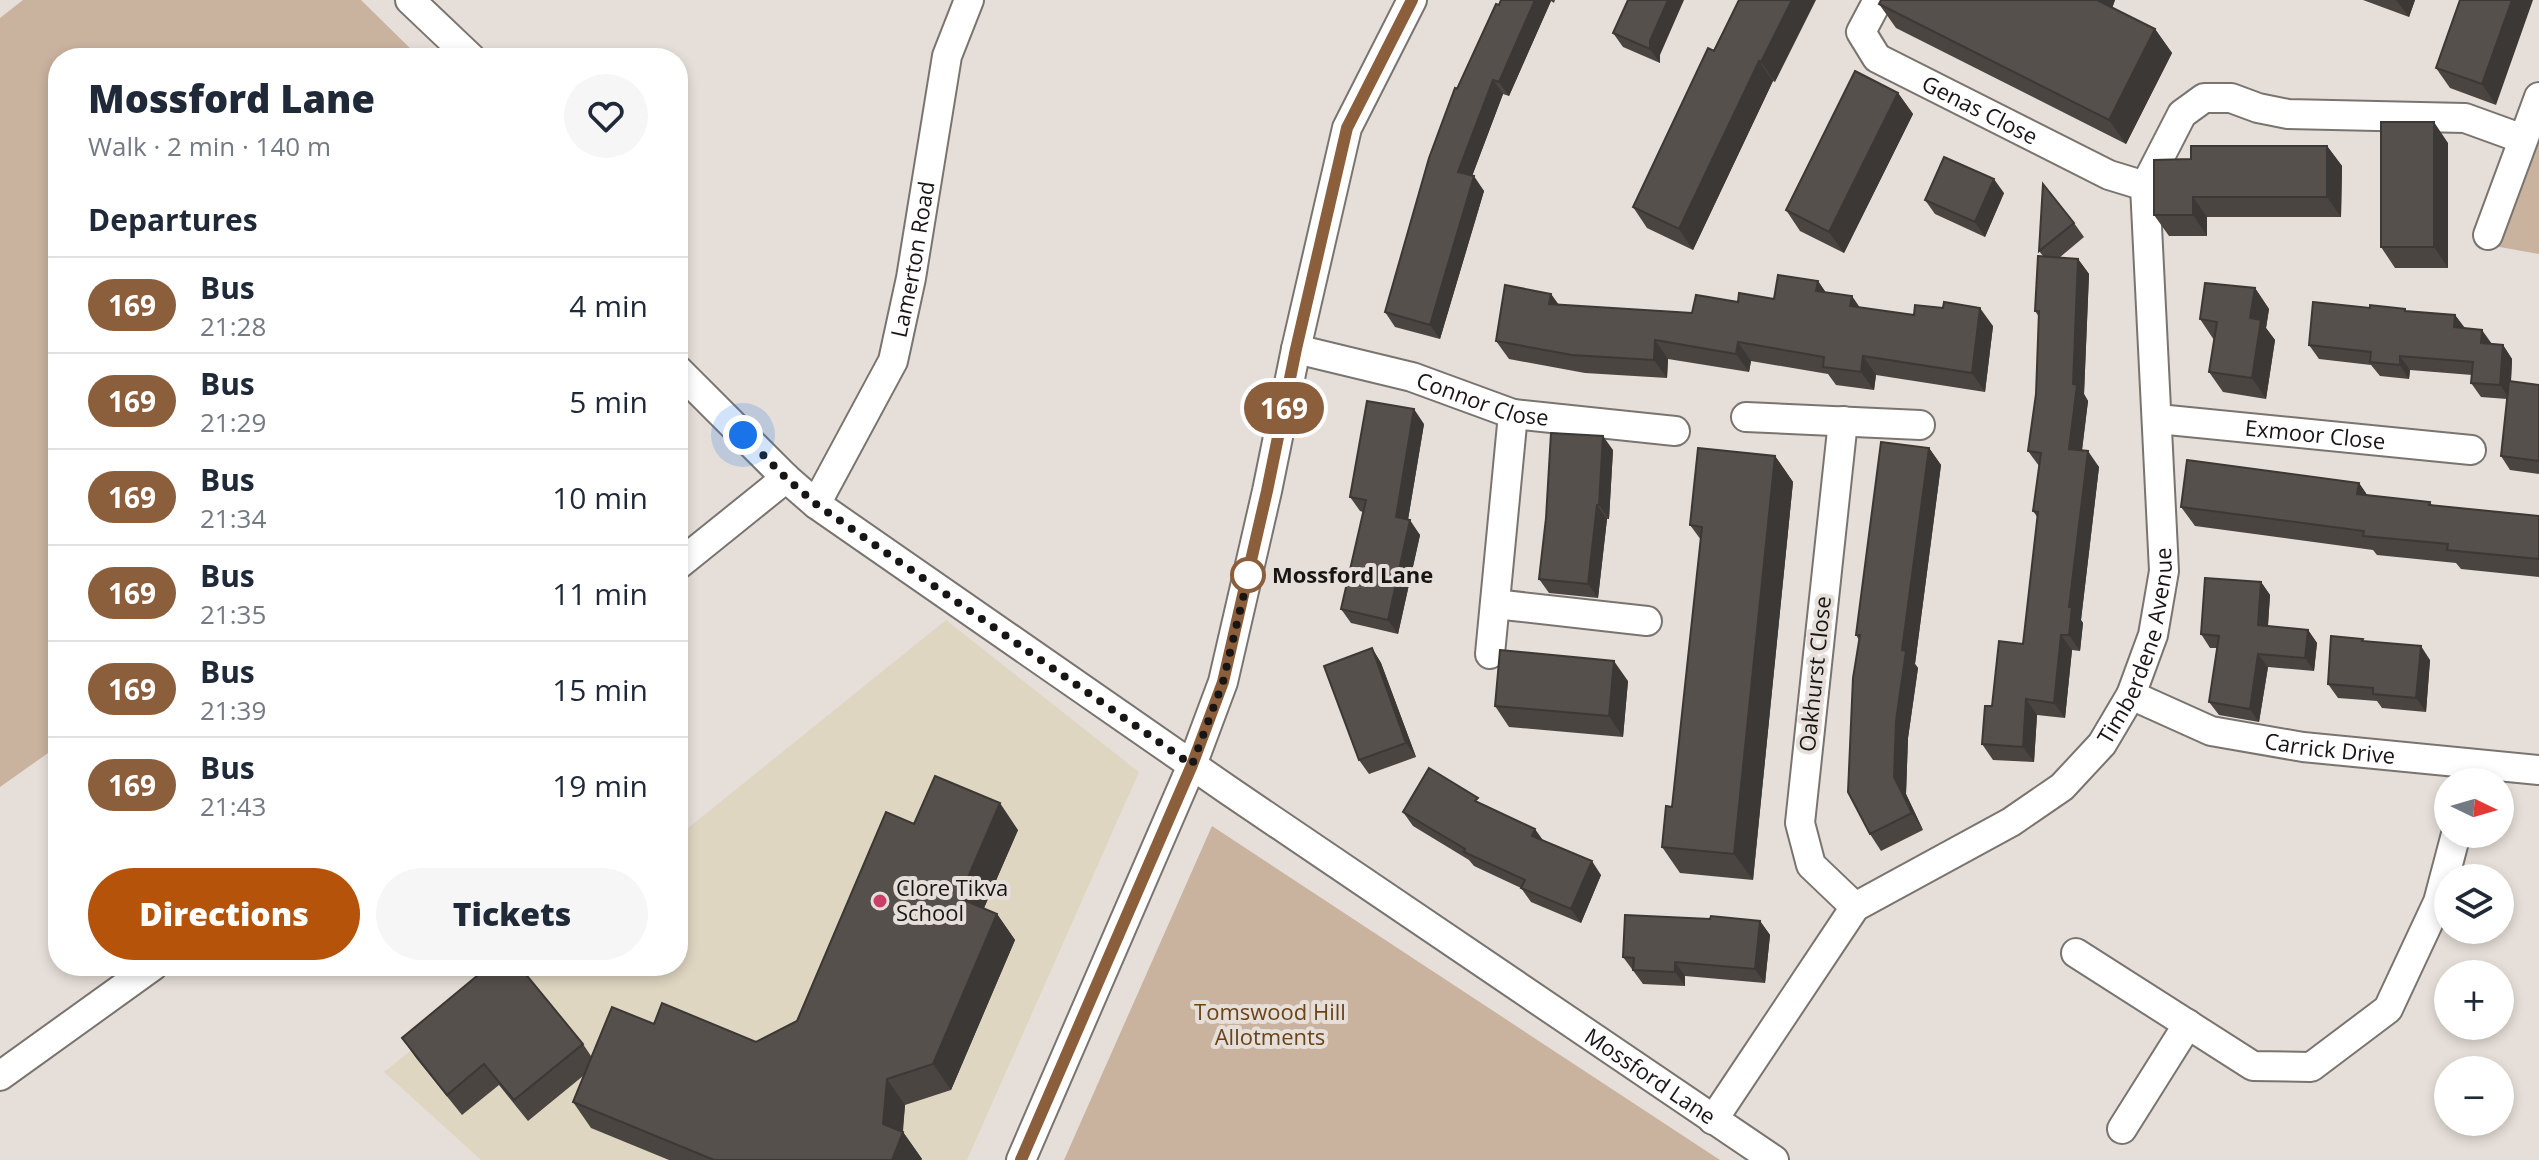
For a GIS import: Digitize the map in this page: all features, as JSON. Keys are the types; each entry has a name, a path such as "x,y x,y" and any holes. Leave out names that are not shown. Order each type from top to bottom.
{"street":[{"path":"410,0 460,48"},
{"name":"Lamerton Road","path":"816,504 893,361 911,278 947,56 969,0"},
{"path":"1021,1160 1192,765 1223,682 1347,128 1412,0"},
{"name":"Genas Close","path":"1878,0 1861,32 1877,58 2109,175 2145,186"},
{"path":"2488,235 2539,97"},
{"path":"2145,186 2182,114 2204,98 2231,98 2288,114 2465,118 2523,139"},
{"name":"Timberdene Avenue","path":"1713,1120 1855,907 2011,822 2062,787 2102,744 2131,695 2153,635 2164,571 2145,186"},
{"name":"Connor Close","path":"1296,349 1412,377 1513,414 1675,431"},
{"name":"Mossford Lane","path":"688,380 816,504 1192,765 1774,1160"},
{"path":"1490,654 1513,414"},
{"path":"1746,417 1920,425"},
{"name":"Exmoor Close","path":"2158,419 2471,450"},
{"name":"Oakhurst Close","path":"1843,421 1800,823 1811,865 1855,907"},
{"path":"688,557 786,478"},
{"path":"1495,604 1647,621"},
{"name":"Carrick Drive","path":"2131,695 2211,731 2435,768"},
{"name":"Carrick Drive","path":"2514,771 2539,770"},
{"path":"2076,953 2253,1066 2311,1067 2388,1009 2438,902 2452,848"},
{"path":"0,1076 139,976"},
{"path":"2122,1129 2188,1024"}],"shaded area":[{"name":"Clore Tikva School","path":"946,620 1139,772 967,1160 481,1160 384,1072 504,976 688,976 688,828"}],"green space":[{"path":"23,0 361,0 410,48 48,48 48,753 0,787 0,18"},
{"path":"2539,124 2539,254 2494,246"},
{"name":"Tomswood Hill Allotments","path":"1212,826 1720,1160 1064,1160"}],"building":[{"path":"1501,0 1535,0 1499,82 1493,80 1458,172 1474,176 1430,325 1385,312 1429,158 1455,88 1496,4 1499,5"},
{"path":"1628,0 1668,0 1650,41 1650,49 1613,33"},
{"path":"1739,0 1792,0 1759,61 1679,229 1633,207 1708,48 1714,51"},
{"path":"1881,0 2097,0 2155,29 2109,120 1879,4"},
{"path":"2460,0 2512,0 2482,84 2436,68"},
{"path":"1855,71 1898,93 1829,232 1786,210"},
{"path":"2381,122 2434,122 2434,247 2381,247"},
{"path":"2191,146 2327,146 2327,197 2193,197 2193,215 2154,215 2154,160 2191,159"},
{"path":"1944,157 1994,179 1975,222 1925,200"},
{"path":"2043,184 2074,223 2039,251"},
{"path":"2038,256 2078,259 2073,384 2077,385 2069,449 2088,451 2069,607 2072,607 2069,635 2061,635 2054,703 2026,699 2023,747 1982,744 1985,706 1992,706 1999,641 2023,644 2038,512 2033,511 2041,453 2028,451 2036,394"},
{"path":"1778,275 1818,281 1816,291 1852,296 1850,306 1914,315 1915,305 1943,308 1944,302 1980,308 1972,373 1863,356 1861,372 1823,367 1824,357 1738,342 1736,354 1655,340 1654,360 1572,355 1496,341 1505,285 1551,294 1549,304 1692,313 1696,295 1738,302 1739,293 1774,299"},
{"path":"2205,283 2255,288 2250,318 2261,320 2252,378 2209,372 2217,322 2200,319"},
{"path":"2313,302 2455,315 2454,327 2482,330 2481,343 2503,345 2500,385 2471,383 2473,362 2400,356 2400,365 2370,362 2371,352 2309,345"},
{"path":"2509,381 2539,385 2539,461 2501,456"},
{"path":"1367,401 1414,409 1396,517 1410,520 1388,620 1341,609 1366,500 1350,497"},
{"path":"1551,433 1603,436 1599,505 1588,584 1539,579"},
{"path":"1881,442 1929,448 1902,650 1906,651 1896,721 1894,777 1912,813 1870,834 1848,792 1853,678 1860,635 1856,635"},
{"path":"1698,448 1775,456 1734,854 1662,847 1666,806 1672,807 1702,527 1690,525"},
{"path":"2187,460 2359,483 2357,494 2539,516 2539,559 2447,550 2448,544 2363,536 2364,531 2181,507"},
{"path":"2205,578 2261,582 2258,625 2308,630 2305,658 2258,654 2250,709 2209,702 2219,636 2201,634"},
{"path":"2331,636 2421,646 2416,698 2373,694 2373,688 2328,684"},
{"path":"1372,648 1406,743 1359,760 1324,666"},
{"path":"1500,650 1614,661 1609,716 1495,706"},
{"path":"1429,768 1478,798 1475,801 1535,829 1532,836 1592,861 1571,909 1521,888 1525,880 1464,852 1465,849 1403,812"},
{"path":"935,776 1000,803 959,898 997,914 933,1064 887,1079 883,1124 903,1132 892,1160 714,1160 573,1102 612,1007 654,1024 662,1003 756,1042 797,1021 886,812 914,824"},
{"path":"1625,915 1710,919 1711,916 1760,921 1755,969 1675,962 1675,972 1633,970 1634,958 1623,957"},
{"path":"477,976 527,976 583,1044 514,1100 484,1064 447,1095 402,1038"}],"bus line":[{"name":"169","path":"1021,1160 1192,765 1223,682 1347,128 1412,0"}],"place":[{"name":"Mossford Lane","path":"1248,575"},
{"name":"Clore Tikva School","path":"880,901"}],"route":[{"path":"743,435 816,504 1192,765 1223,682 1248,575"}]}
